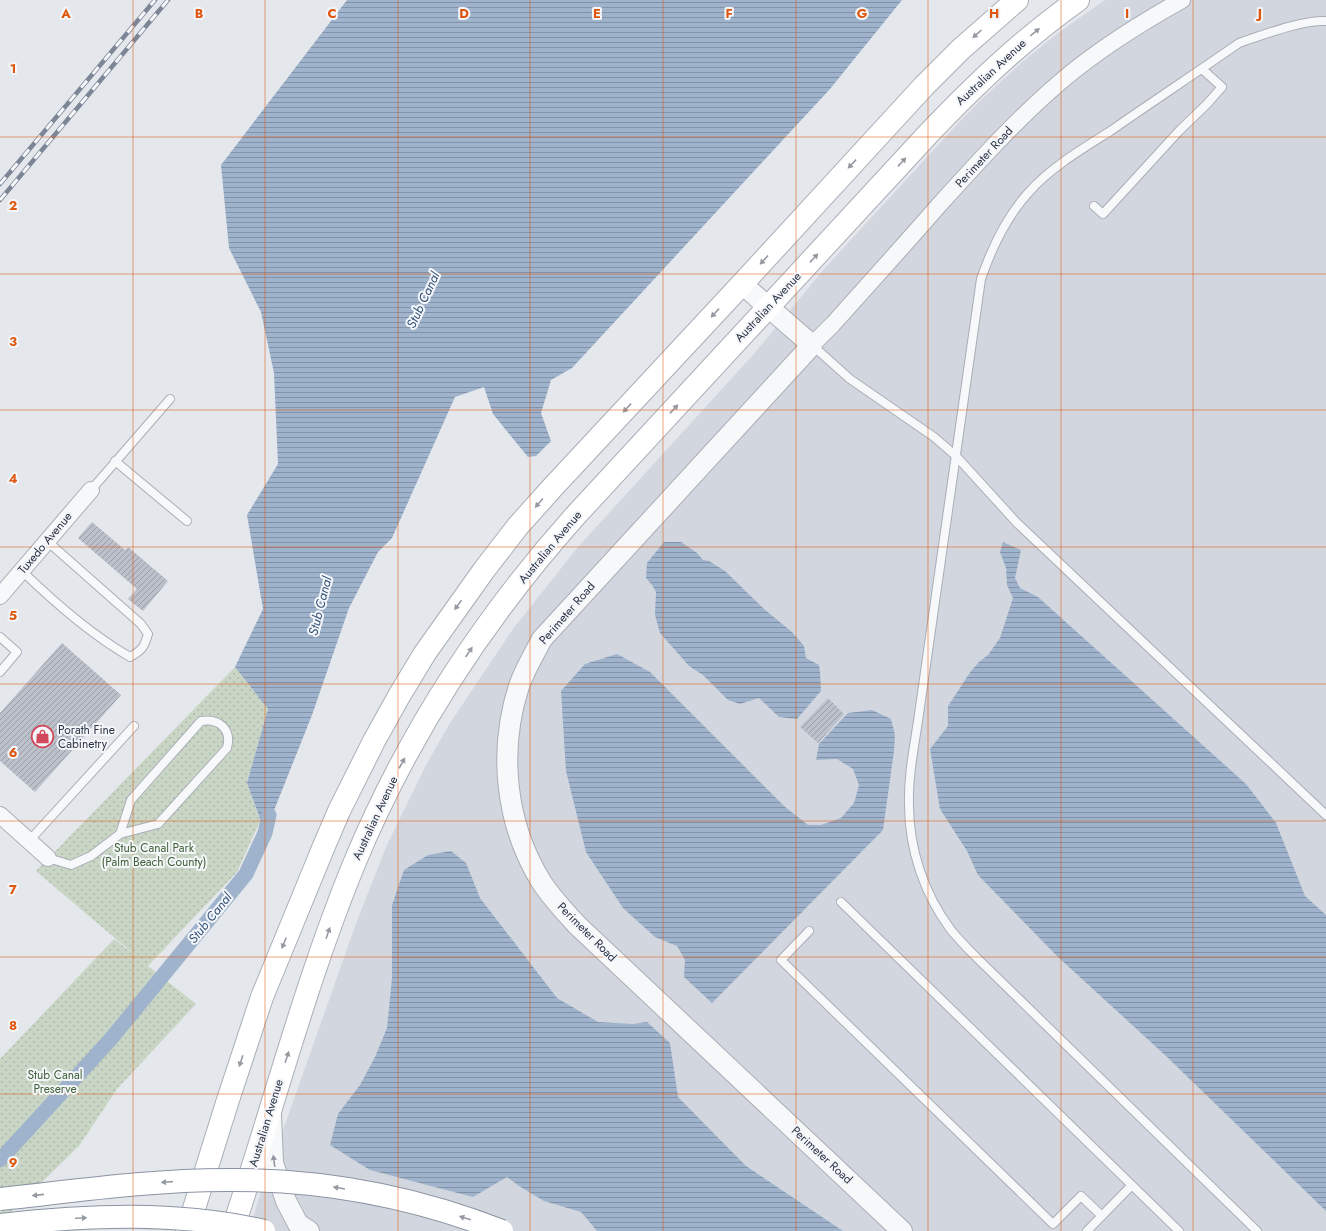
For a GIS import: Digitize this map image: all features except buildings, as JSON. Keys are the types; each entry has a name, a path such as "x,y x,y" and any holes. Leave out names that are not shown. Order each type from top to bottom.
{"main road":[{"path":"187,1231 226,1103 262,997 339,811 374,741 425,653 518,526 552,488 924,86 961,48 1017,0"},
{"name":"Australian Avenue","path":"232,1231 318,962 354,863 398,769 451,679 510,594 542,554 768,307 984,76 1023,41 1078,0"},
{"path":"0,1199 124,1185 226,1180 277,1181 330,1187 378,1195 431,1207 480,1222 502,1231"},
{"path":"0,1225 119,1216 219,1222 264,1231"}],"street":[{"name":"Perimeter Road","path":"902,1231 583,930 561,908 542,883 528,856 517,827 510,797 507,777 507,746 511,715 527,666 542,639 838,318 990,149 1024,114 1060,82 1099,52 1139,25 1182,0"},
{"path":"742,284 812,345"},
{"name":"Tuxedo Avenue","path":"0,596 91,490"},
{"path":"1,817 48,858"},
{"path":"271,1107 273,1162 286,1201 298,1224 309,1231"}],"lane":[{"path":"1257,1231 978,959 951,930 931,899 918,864 910,833 908,803 910,777 981,279 989,255 1008,219 1030,190 1064,162 1239,43 1296,26 1326,21"},
{"path":"1094,206 1103,214 1179,131 1222,87 1202,69"},
{"path":"812,345 850,379 934,437 956,456 1017,523 1326,815"},
{"path":"91,490 170,399"},
{"path":"115,461 187,521"},
{"path":"22,571 80,623 114,648 130,657 142,650 148,634 141,624 47,541"},
{"path":"0,637 17,652 0,672"},
{"path":"48,858 71,865 91,856 120,834 158,824 227,748 229,741 225,728 214,721 201,721 131,800 120,834"},
{"path":"29,841 134,726"},
{"path":"841,902 1179,1231"},
{"path":"809,931 781,960 1053,1224 1081,1196 1102,1216"},
{"path":"1087,1231 1132,1185"}],"shaded area":[{"path":"1105,0 1326,0 1326,1231 249,1231 258,1201 358,918 387,845 426,765 450,723 513,629 578,547 753,355 825,268 963,118 1020,64 1058,33"}],"green space":[{"path":"235,667 268,709 247,783 260,821 237,872 148,966 196,1004 117,1089 79,1146 0,1223 0,1059 114,939 136,956 36,871"}],"water":[{"path":"347,0 902,0 830,89 572,368 551,380 541,413 551,441 536,456 528,457 493,414 484,387 455,397 392,538 378,552 349,608 312,715 265,833 247,783 268,709 235,667 263,609 247,515 278,464 274,373 261,312 229,248 221,165"},
{"path":"664,542 681,542 697,553 703,560 709,561 725,571 764,609 792,632 804,646 806,658 819,665 821,691 797,719 779,717 759,698 740,704 728,700 703,675 689,666 660,633 655,615 656,592 646,578 647,563"},
{"path":"1003,542 1021,550 1015,578 1020,588 1038,597 1246,784 1276,823 1305,896 1326,915 1326,1211 1166,1056 1058,957 978,875 967,851 940,809 930,749 948,726 948,706 971,671 988,655 1000,638 1013,598 1007,585 1006,568 1000,552"},
{"path":"617,654 650,672 784,806 808,825 821,825 841,818 854,803 859,785 853,769 837,759 816,760 819,744 848,713 872,710 891,719 895,735 894,751 883,830 712,1003 684,977 685,960 677,946 655,937 623,908 586,852 566,771 561,691 585,664"},
{"path":"451,851 466,863 480,898 557,998 598,1022 633,1024 647,1022 670,1043 678,1097 746,1166 843,1231 597,1231 581,1212 544,1201 507,1177 473,1197 370,1170 330,1145 338,1114 360,1085 375,1057 387,1028 392,978 392,905 404,870 428,855"}],"waterway":[{"name":"Stub Canal","path":"0,1160 110,1040 246,874 265,833 269,815"}],"railway":[{"path":"0,184 155,0"},
{"path":"0,200 168,0"}],"place":[{"name":"Porath Fine Cabinetry","path":"42,737"}],"park label":[{"name":"Stub Canal Park (Palm Beach County)","path":"154,855"},
{"name":"Stub Canal Preserve","path":"55,1082"}]}
